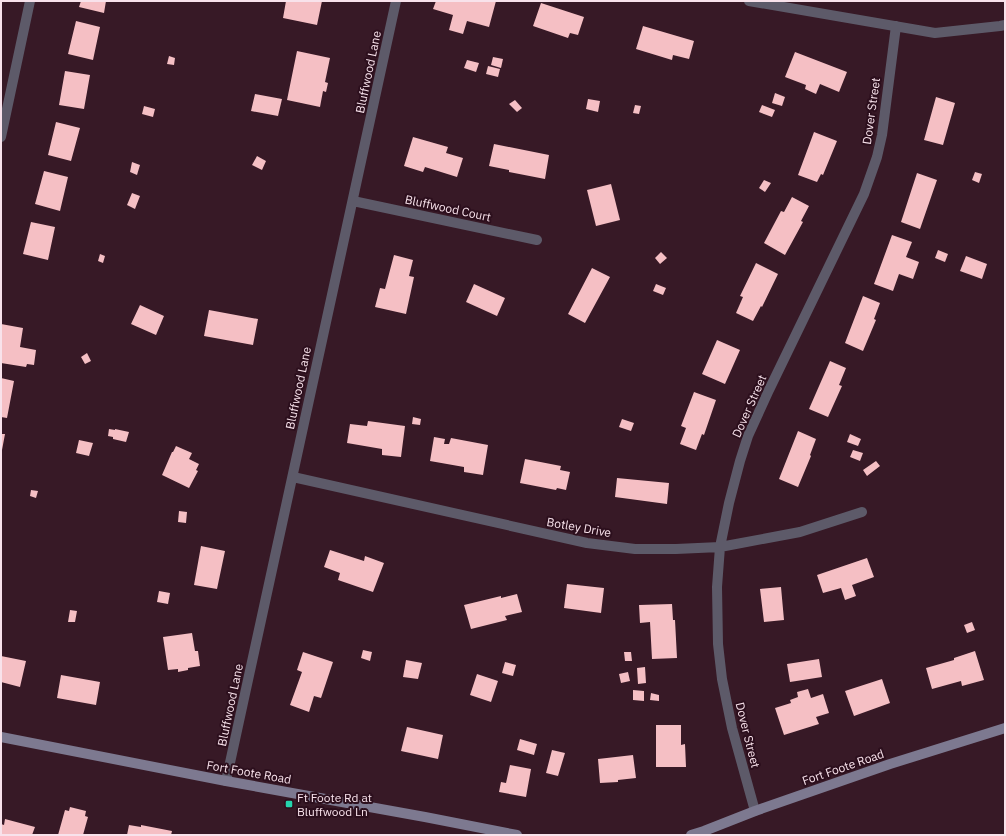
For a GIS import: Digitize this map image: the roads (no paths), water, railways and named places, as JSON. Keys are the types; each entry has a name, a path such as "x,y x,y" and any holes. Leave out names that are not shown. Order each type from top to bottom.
{"street":[{"path":"1,137 30,1"},
{"name":"Bluffwood Lane","path":"226,781 396,1"},
{"path":"749,1 935,33 1005,25"},
{"name":"Dover Street","path":"755,812 732,728 722,680 718,644 717,587 720,547 731,496 748,436 864,194 871,176 882,135 896,26"},
{"name":"Bluffwood Court","path":"353,201 537,240"},
{"name":"Botley Drive","path":"293,477 587,544 635,549 720,547 800,532 862,512"},
{"name":"Fort Foote Road","path":"691,835 890,764 1005,728"},
{"name":"Fort Foote Road","path":"1,737 226,781 517,835"}],"place":[{"name":"Ft Foote Rd at Bluffwood Ln","path":"289,804"}]}
